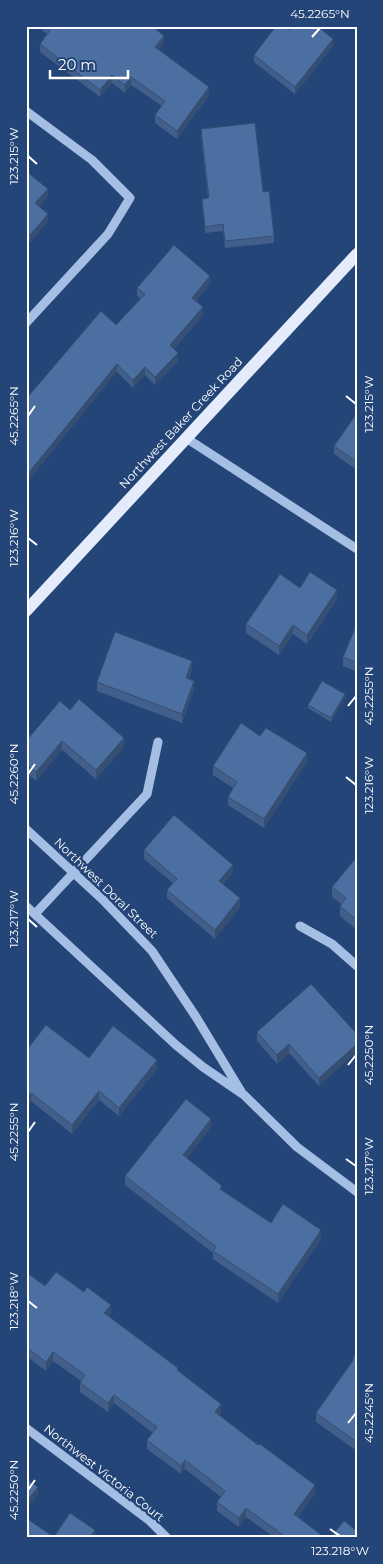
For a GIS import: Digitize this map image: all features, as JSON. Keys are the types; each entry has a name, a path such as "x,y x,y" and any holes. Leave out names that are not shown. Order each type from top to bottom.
{"main road":[{"name":"Northwest Baker Creek Road","path":"26,611 357,254"}],"street":[{"path":"26,111 92,160 130,198 108,234 26,323"},
{"path":"186,438 357,549"},
{"path":"35,914 147,794 158,742"},
{"name":"Northwest Doral Street","path":"26,829 102,899 152,951 196,1017 244,1095"},
{"name":"Northwest Doral Street","path":"26,906 176,1045 203,1067 244,1095 297,1147 357,1192"},
{"path":"300,926 332,944 357,966"},
{"name":"Northwest Victoria Court","path":"26,1428 150,1522 166,1538"}],"building":[{"path":"47,26 152,26 164,36 155,47 209,87 177,131 155,115 165,101 131,77 125,85 112,75 100,90 40,44 51,29"},
{"path":"276,26 285,26 290,30 293,26 317,26 333,39 295,87 254,55"},
{"path":"255,123 263,192 269,191 274,236 225,241 223,224 205,227 202,199 209,198 201,129"},
{"path":"26,171 48,189 35,203 48,214 30,235 26,234"},
{"path":"174,245 210,276 192,298 203,307 170,345 178,353 155,377 145,367 133,380 117,364 26,476 26,399 101,311 116,325 145,294 137,288"},
{"path":"355,416 357,417 357,462 334,446"},
{"path":"310,572 337,590 307,635 293,625 279,646 246,624 280,574 300,588"},
{"path":"357,624 357,663 343,657"},
{"path":"115,632 192,661 186,678 194,681 182,714 97,682"},
{"path":"322,681 345,694 331,718 308,705"},
{"path":"79,699 124,738 96,770 62,741 36,772 26,764 26,741 60,701 70,710"},
{"path":"241,723 260,736 266,728 307,753 264,819 228,797 237,782 213,766"},
{"path":"174,815 233,865 219,881 240,898 215,930 167,890 177,879 144,850"},
{"path":"357,857 357,920 340,906 346,898 332,887"},
{"path":"311,984 357,1034 357,1044 319,1078 289,1044 277,1055 257,1032"},
{"path":"46,1025 89,1058 113,1026 157,1060 119,1108 99,1091 72,1125 31,1093 26,1099 26,1051"},
{"path":"186,1099 211,1119 183,1155 222,1186 220,1189 271,1223 283,1204 321,1230 278,1294 213,1251 216,1247 125,1176"},
{"path":"26,1272 45,1286 56,1272 84,1292 87,1287 111,1305 104,1313 178,1368 177,1370 221,1404 215,1412 315,1485 294,1514 325,1538 287,1538 246,1508 239,1518 217,1502 225,1491 185,1460 181,1466 147,1440 157,1427 114,1395 108,1403 80,1383 85,1375 53,1352 46,1362 26,1347"},
{"path":"357,1352 357,1442 316,1413"},
{"path":"26,1479 38,1487 26,1502"},
{"path":"70,1513 95,1530 89,1538 26,1538 26,1518 54,1537"},
{"path":"344,1521 357,1531 357,1538 330,1538"}]}
